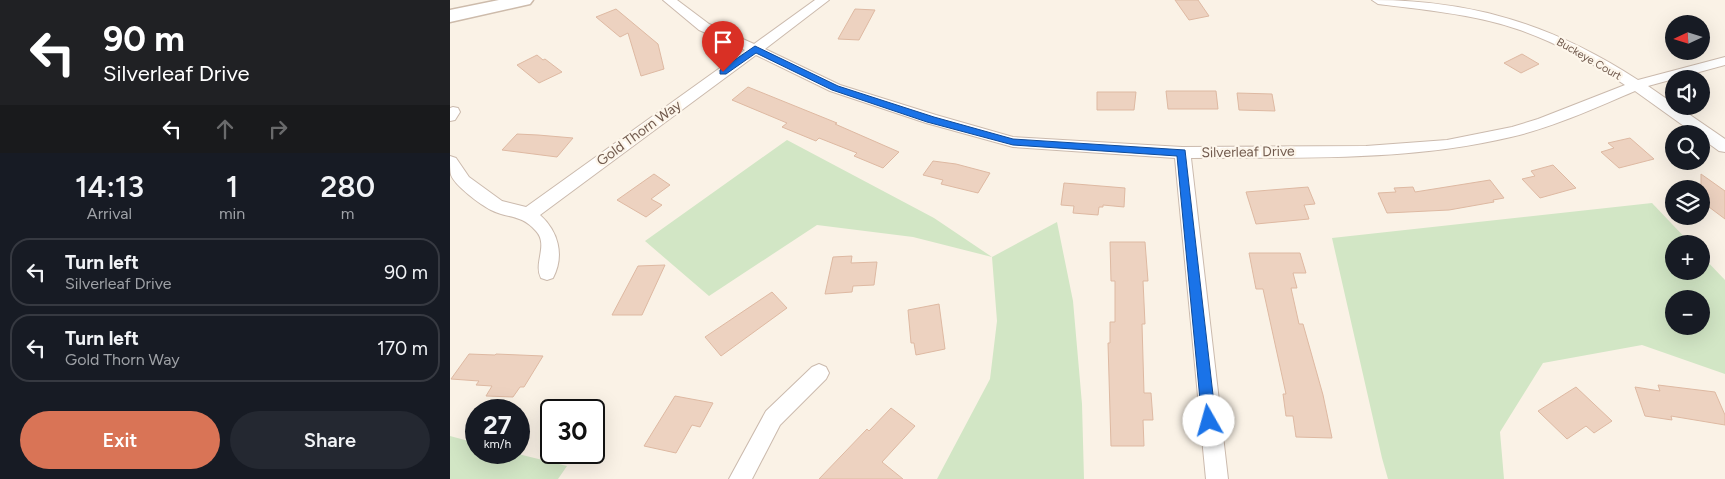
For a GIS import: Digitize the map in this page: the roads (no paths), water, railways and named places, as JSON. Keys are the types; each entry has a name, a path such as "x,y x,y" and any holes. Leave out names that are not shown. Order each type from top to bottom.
{"street":[{"path":"450,16 524,0"},
{"name":"Silverleaf Drive","path":"669,0 704,27 755,49 835,88 931,119 1013,142 1182,152 1366,151 1447,145 1512,132 1543,123 1650,80 1725,61"},
{"name":"Gold Thorn Way","path":"529,214 822,0"},
{"name":"Buckeye Court","path":"1378,0 1475,13 1526,27 1574,48 1636,86 1725,147"},
{"path":"1182,152 1196,281 1204,382 1217,479"},
{"path":"450,162 463,181 497,206 529,214 544,229 551,247 547,272"},
{"path":"740,479 773,418 819,373"}]}
